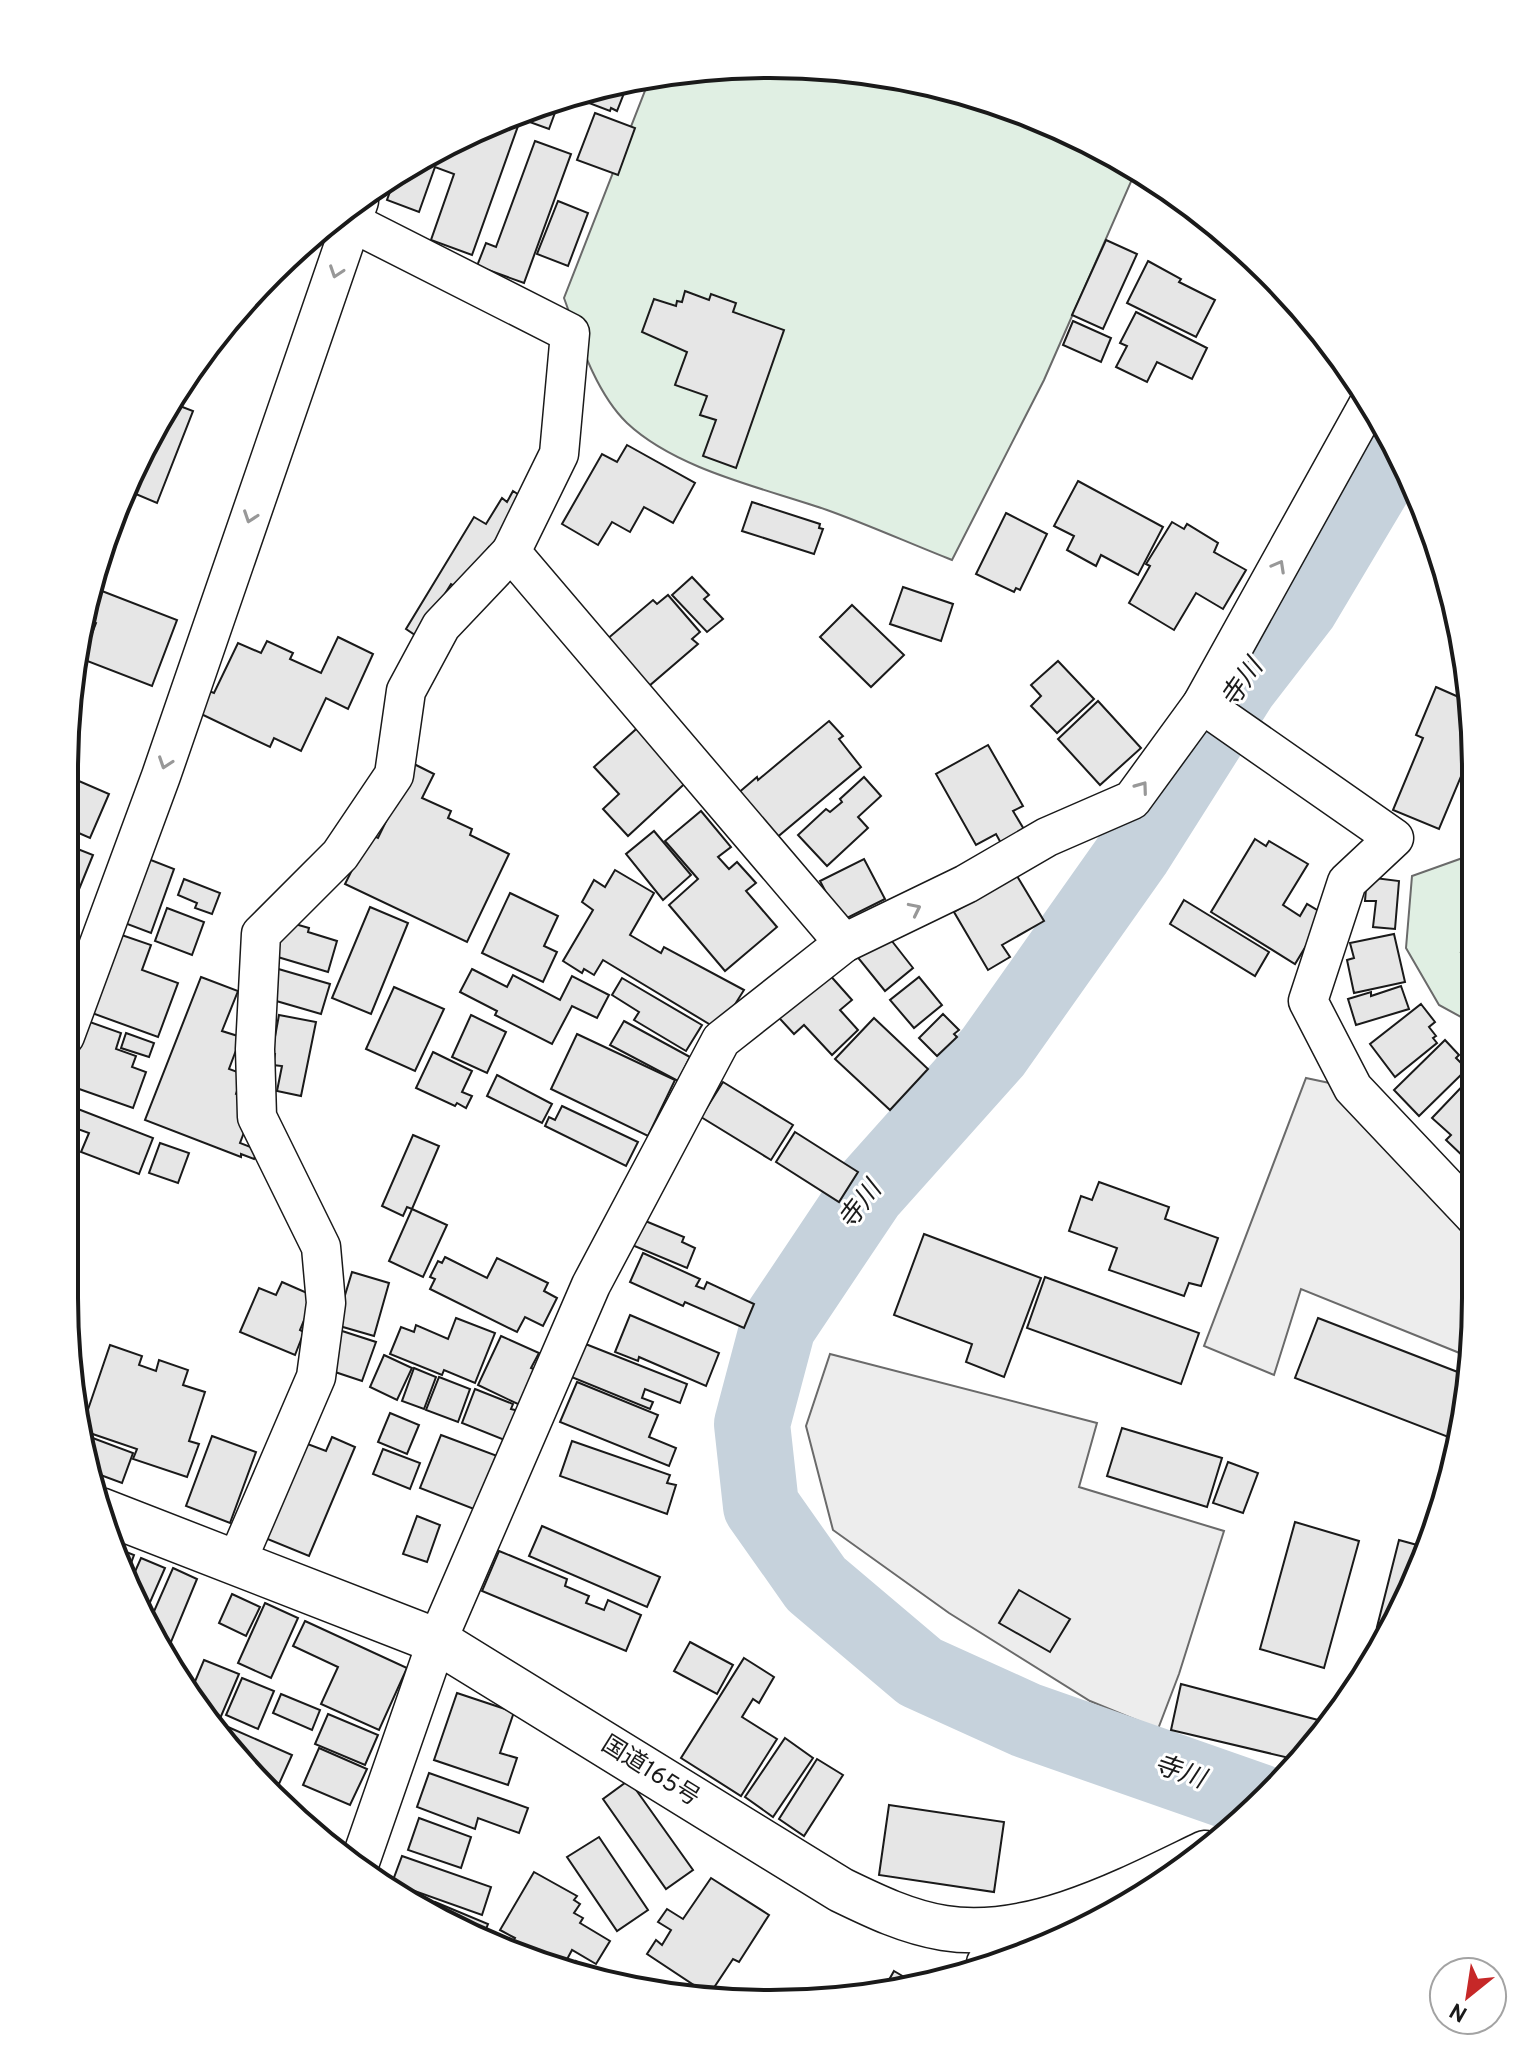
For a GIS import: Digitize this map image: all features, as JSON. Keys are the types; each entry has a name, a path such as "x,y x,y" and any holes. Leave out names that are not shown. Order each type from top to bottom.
{"highway":[{"name":"国道165号","path":"114,1515 437,1641 841,1890 893,1915 945,1928 996,1946 1139,1882"}],"street":[{"path":"236,1563 316,1377 326,1303 321,1247 257,1117 255,1049 261,934 340,855 394,775 406,691 441,626 511,552 559,454 570,333 361,213"},
{"path":"78,1001 161,776 353,218"},
{"path":"362,1856 437,1641 591,1285 721,1040 844,943 966,884 1047,837 1132,800 1203,706 1363,414"},
{"path":"511,552 844,943"},
{"path":"1203,706 1394,838 1347,882 1308,1001 1353,1088 1462,1203"}],"green space":[{"path":"770,78 815,79 905,91 992,115 1035,131 1076,149 1131,181 1044,380 952,560 827,510 722,476 647,439 627,423 597,381 564,298 646,89 725,79"},
{"path":"1462,858 1462,1018 1439,1005 1406,948 1412,876"}],"shaded area":[{"path":"1306,1078 1353,1088 1462,1232 1460,1353 1301,1289 1274,1375 1204,1346"},
{"path":"830,1354 1097,1423 1079,1487 1224,1531 1179,1674 1158,1729 1090,1701 949,1613 833,1530 806,1426"}],"building":[{"path":"624,94 617,111 611,108 610,111 588,103"},
{"path":"555,113 549,129 529,122"},
{"path":"595,113 635,128 618,175 577,160"},
{"path":"518,126 472,255 431,240 454,174 435,167 419,212 387,200 390,193 424,171 464,149"},
{"path":"535,141 571,154 524,283 477,266 486,243 496,247"},
{"path":"558,201 588,213 568,266 537,254"},
{"path":"1106,240 1137,254 1103,329 1072,315"},
{"path":"1148,261 1181,279 1179,282 1215,300 1196,337 1127,303"},
{"path":"685,291 709,300 711,294 736,303 733,312 784,330 736,468 703,456 716,420 700,415 707,396 675,385 687,352 642,332 654,299 676,306 677,301 682,302"},
{"path":"1136,312 1207,348 1192,379 1157,362 1147,382 1116,367 1127,346 1120,343"},
{"path":"1073,321 1111,338 1101,362 1063,345"},
{"path":"182,407 193,411 157,503 136,494"},
{"path":"627,445 695,483 673,523 644,507 630,532 612,522 598,545 562,524 602,454 617,462"},
{"path":"1078,481 1163,527 1138,575 1101,555 1096,566 1067,550 1074,536 1054,526"},
{"path":"513,491 527,500 493,549 489,547 458,588 451,584 418,637 406,629 474,517 486,524 502,498 507,502"},
{"path":"752,502 820,524 819,528 823,529 814,554 742,531"},
{"path":"1006,513 1047,534 1020,590 1016,588 1014,592 976,574"},
{"path":"1172,522 1184,529 1187,524 1218,543 1214,552 1246,570 1223,609 1196,593 1174,630 1129,603 1150,566 1146,564"},
{"path":"692,577 709,595 704,599 723,619 707,632 672,595"},
{"path":"903,587 953,604 941,641 890,624"},
{"path":"102,591 177,620 152,686 87,661"},
{"path":"668,595 700,632 692,639 698,644 649,686 606,640 653,600 657,604"},
{"path":"852,605 904,655 871,687 820,637"},
{"path":"338,637 373,654 348,709 326,698 301,751 274,738 270,747 199,713 209,691 214,693 238,643 261,653 267,641 293,653 290,659 321,673"},
{"path":"1058,661 1094,699 1057,733 1031,706 1041,696 1031,685"},
{"path":"1436,687 1458,697 1462,774 1439,829 1393,810 1423,738 1416,735"},
{"path":"1098,701 1141,748 1100,785 1058,739"},
{"path":"829,721 843,736 839,739 861,767 775,839 737,794"},
{"path":"644,722 693,776 628,836 603,809 619,794 594,767"},
{"path":"988,745 1023,806 1013,811 1025,831 1002,845 996,834 976,845 936,774"},
{"path":"414,764 434,774 422,798 451,811 448,818 472,829 470,835 509,854 467,942 345,884 370,834 378,838"},
{"path":"864,777 881,796 858,817 868,828 827,866 798,835 826,809 830,812 842,802 840,799"},
{"path":"78,781 109,794 90,838 78,833"},
{"path":"701,811 731,847 718,857 729,869 737,862 756,883 746,891 777,927 725,971 669,905 698,879 665,841"},
{"path":"654,831 691,875 663,900 626,854"},
{"path":"1255,839 1266,846 1269,841 1308,864 1283,905 1300,916 1307,904 1322,913 1318,926 1295,964 1211,912"},
{"path":"78,849 93,855 78,892"},
{"path":"138,855 174,869 151,933 114,919"},
{"path":"864,859 885,899 841,921 820,881"},
{"path":"615,870 654,893 630,935 661,953 664,947 744,990 719,1030 603,960 594,975 584,969 582,973 563,961 593,910 582,902 594,880 605,887"},
{"path":"1017,876 1044,921 1002,945 1010,957 988,970 954,912"},
{"path":"1367,877 1399,881 1395,929 1373,927 1376,901 1365,901"},
{"path":"184,879 220,893 212,914 195,908 197,903 178,895"},
{"path":"510,893 558,916 544,946 557,952 543,982 482,953"},
{"path":"1184,900 1269,952 1255,976 1170,924"},
{"path":"370,907 408,923 371,1014 332,998"},
{"path":"167,908 204,922 192,955 155,941"},
{"path":"281,920 337,941 328,972 271,955"},
{"path":"110,931 151,945 142,970 178,983 158,1037 81,1009"},
{"path":"884,931 913,968 885,991 855,954"},
{"path":"1394,934 1405,982 1354,993 1347,960 1354,958 1350,943"},
{"path":"820,964 852,1000 840,1010 858,1030 832,1055 804,1025 794,1034 771,1009"},
{"path":"275,968 330,984 321,1014 266,998"},
{"path":"472,969 507,987 513,975 560,1000 572,976 609,995 597,1018 572,1006 552,1044 495,1015 497,1011 460,992"},
{"path":"201,977 238,991 222,1031 241,1037 229,1069 243,1074 236,1094 256,1101 240,1143 258,1150 254,1159 241,1154 241,1157 145,1120"},
{"path":"919,977 942,1005 914,1028 890,1000"},
{"path":"622,978 702,1025 686,1051 634,1020 639,1012 612,995"},
{"path":"1401,986 1409,1009 1356,1025 1348,999 1371,992 1371,996"},
{"path":"394,987 444,1009 415,1071 366,1049"},
{"path":"1421,1004 1435,1022 1429,1027 1437,1043 1395,1077 1370,1044"},
{"path":"943,1014 959,1030 954,1034 957,1037 937,1056 919,1038"},
{"path":"279,1015 316,1022 301,1096 277,1091 282,1066 273,1065 275,1054 272,1053"},
{"path":"471,1015 506,1032 487,1073 452,1057"},
{"path":"78,1018 121,1033 116,1049 136,1056 132,1067 146,1072 133,1108 78,1089"},
{"path":"874,1018 928,1069 890,1110 835,1059"},
{"path":"624,1021 690,1057 678,1081 610,1045"},
{"path":"126,1033 154,1043 149,1057 121,1048"},
{"path":"577,1034 675,1080 648,1136 551,1089"},
{"path":"1445,1040 1459,1055 1456,1058 1462,1064 1462,1074 1419,1116 1394,1090"},
{"path":"433,1052 472,1071 462,1092 472,1096 466,1108 416,1088"},
{"path":"497,1075 552,1104 542,1123 487,1096"},
{"path":"723,1082 793,1125 771,1160 701,1117"},
{"path":"1462,1087 1462,1155 1446,1140 1451,1135 1432,1118"},
{"path":"562,1106 638,1142 626,1166 545,1126 549,1117 555,1120"},
{"path":"78,1109 153,1138 139,1174 81,1152 89,1133 78,1129"},
{"path":"795,1132 858,1172 839,1202 776,1162"},
{"path":"413,1135 439,1146 412,1209 407,1207 403,1216 382,1206"},
{"path":"160,1143 189,1153 178,1183 149,1173"},
{"path":"1099,1182 1169,1207 1165,1219 1218,1238 1201,1286 1189,1283 1184,1296 1109,1270 1117,1248 1069,1231 1081,1196 1092,1200"},
{"path":"412,1209 447,1225 423,1277 389,1261"},
{"path":"643,1220 684,1237 682,1242 695,1248 687,1268 632,1245"},
{"path":"924,1234 1041,1278 1004,1377 966,1362 972,1344 894,1315"},
{"path":"643,1253 700,1279 696,1286 704,1289 707,1282 754,1304 744,1328 685,1302 683,1306 630,1282"},
{"path":"445,1257 487,1278 497,1258 548,1283 544,1291 557,1298 543,1326 525,1317 517,1332 430,1289 435,1279 430,1277 438,1261 442,1263"},
{"path":"352,1272 389,1283 374,1336 336,1325"},
{"path":"1045,1277 1199,1333 1181,1384 1027,1328"},
{"path":"282,1282 314,1296 300,1330 304,1332 295,1355 240,1332 259,1288 276,1295"},
{"path":"630,1315 719,1353 706,1386 639,1357 638,1361 615,1352"},
{"path":"456,1318 495,1333 475,1383 444,1370 442,1375 390,1354 401,1327 414,1332 416,1325 448,1339"},
{"path":"1318,1318 1458,1372 1448,1437 1295,1378"},
{"path":"339,1330 376,1342 362,1381 326,1369"},
{"path":"501,1336 539,1353 531,1368 536,1370 520,1405 478,1385"},
{"path":"583,1343 687,1384 680,1403 645,1389 642,1398 653,1402 650,1409 569,1376"},
{"path":"110,1345 142,1356 139,1365 156,1371 159,1360 188,1370 183,1385 205,1392 189,1441 199,1444 187,1477 133,1459 137,1449 91,1433 88,1411"},
{"path":"384,1355 412,1368 397,1400 370,1387"},
{"path":"414,1368 436,1377 424,1409 402,1401"},
{"path":"439,1377 470,1389 458,1422 426,1410"},
{"path":"577,1382 658,1415 649,1437 676,1448 669,1466 560,1422"},
{"path":"475,1389 513,1404 511,1409 519,1411 507,1441 462,1423"},
{"path":"390,1413 419,1425 407,1454 378,1442"},
{"path":"1122,1428 1222,1458 1207,1507 1107,1476"},
{"path":"441,1435 500,1457 479,1511 420,1488"},
{"path":"212,1436 256,1452 230,1523 186,1506"},
{"path":"332,1437 355,1447 309,1556 265,1538 305,1443 326,1451"},
{"path":"92,1438 133,1453 122,1483 102,1475"},
{"path":"572,1441 670,1475 667,1483 676,1485 667,1514 560,1476"},
{"path":"383,1449 420,1463 410,1489 373,1474"},
{"path":"1228,1462 1258,1473 1243,1513 1213,1503"},
{"path":"417,1516 440,1525 427,1562 403,1554"},
{"path":"1295,1522 1359,1541 1324,1668 1260,1649"},
{"path":"542,1526 660,1577 647,1607 529,1556"},
{"path":"1399,1540 1416,1545 1391,1604 1377,1627"},
{"path":"499,1551 567,1579 565,1586 589,1596 586,1603 604,1610 608,1600 641,1615 626,1651 482,1591"},
{"path":"141,1558 165,1568 149,1604 149,1604 135,1572"},
{"path":"173,1568 197,1579 171,1642 154,1612"},
{"path":"1019,1590 1070,1619 1050,1652 999,1623"},
{"path":"232,1594 260,1607 246,1636 219,1623"},
{"path":"265,1603 298,1618 271,1678 238,1663"},
{"path":"305,1621 407,1668 379,1730 321,1704 338,1667 293,1646"},
{"path":"690,1642 733,1665 717,1694 674,1671"},
{"path":"744,1658 774,1677 759,1703 753,1699 742,1717 777,1739 741,1796 681,1758"},
{"path":"204,1660 239,1674 220,1718 195,1682"},
{"path":"242,1678 274,1691 258,1729 226,1715"},
{"path":"1181,1684 1318,1720 1287,1757 1171,1730"},
{"path":"457,1693 514,1712 500,1753 517,1758 508,1785 434,1760"},
{"path":"281,1694 320,1710 312,1730 273,1713"},
{"path":"328,1714 378,1735 365,1765 315,1744"},
{"path":"228,1727 292,1755 279,1784 250,1754"},
{"path":"785,1738 813,1758 773,1817 745,1797"},
{"path":"319,1748 367,1769 350,1805 303,1785"},
{"path":"817,1759 843,1775 804,1836 779,1819"},
{"path":"429,1773 528,1808 519,1833 478,1818 475,1829 417,1807"},
{"path":"629,1780 693,1870 666,1889 603,1799"},
{"path":"889,1805 1004,1822 994,1892 879,1875"},
{"path":"419,1818 471,1837 461,1868 408,1850"},
{"path":"599,1837 648,1910 617,1931 567,1857"},
{"path":"402,1856 491,1887 482,1915 414,1891 394,1878"},
{"path":"534,1872 577,1896 574,1900 580,1904 574,1913 583,1918 580,1923 610,1941 596,1964 572,1950 567,1959 548,1953 514,1940 515,1938 500,1930"},
{"path":"711,1878 769,1915 739,1962 733,1959 714,1988 695,1986 647,1954 656,1940 662,1945 671,1930 658,1922 667,1909 683,1919"},
{"path":"435,1903 488,1924 486,1929 464,1919"},
{"path":"894,1971 904,1977 889,1979"}],"waterway":[{"name":"寺川","path":"1248,1798 1026,1720 920,1672 816,1584 761,1506 752,1424 778,1326 867,1193 993,1052 1135,851 1240,685 1301,606 1388,459"}]}
